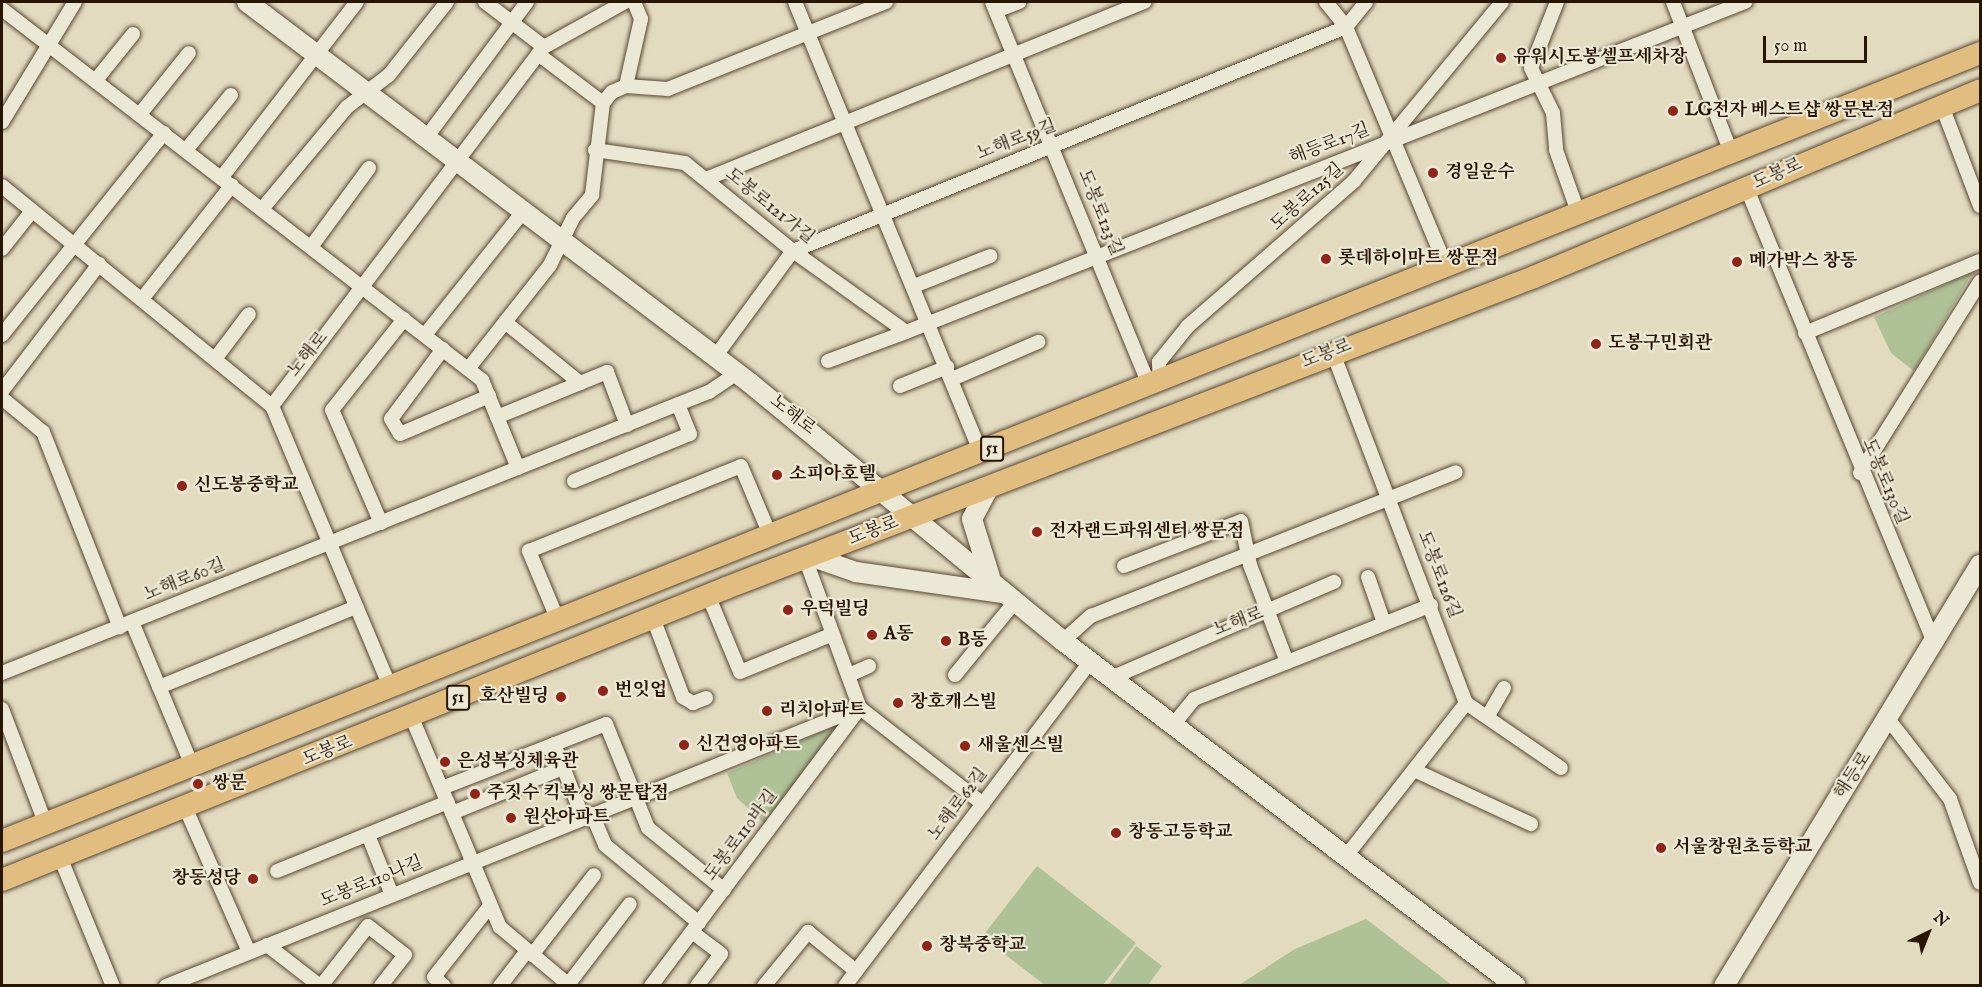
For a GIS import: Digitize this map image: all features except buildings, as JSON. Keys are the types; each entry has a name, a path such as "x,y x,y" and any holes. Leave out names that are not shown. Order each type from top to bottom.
{"main road":[{"name":"노해로","path":"254,4 367,94 737,373 884,490 1063,641 1347,855 1516,986"},
{"name":"도봉로","path":"2,841 389,684 771,537 884,490 1155,385 1730,150 1980,53"},
{"name":"도봉로","path":"2,880 412,718 708,595 1333,353 1747,189 1980,90"},
{"path":"989,487 972,519 1003,592"},
{"path":"808,557 856,572 1003,592"},
{"name":"해등로","path":"1724,986 1889,720 1980,565"}],"street":[{"path":"2,122 48,42 75,2"},
{"path":"142,299 357,2"},
{"path":"262,209 346,107 367,94 389,75 447,2"},
{"path":"485,2 512,21 541,50 603,103"},
{"path":"426,138 527,2"},
{"path":"456,161 541,50 625,2"},
{"path":"626,86 641,19 634,2"},
{"path":"795,2 884,212 981,453"},
{"path":"468,369 550,265 561,241 592,195 594,150 603,103 626,86 668,89 886,2"},
{"name":"도봉로123길","path":"1019,2 994,6 1097,257 1155,385"},
{"path":"706,179 1145,2"},
{"path":"1326,2 1346,27 1446,266"},
{"name":"노해로59길","path":"793,251 884,212 1052,147 1346,27 1366,2"},
{"name":"도봉로125길","path":"1155,385 1159,362 1188,326 1317,217 1394,140 1502,2"},
{"path":"1557,2 1531,68 1553,113 1556,150 1578,212"},
{"path":"1673,2 1730,150"},
{"name":"해등로17길","path":"929,323 1745,2"},
{"path":"2,9 48,42 483,380 518,468"},
{"path":"96,80 133,34"},
{"path":"140,114 189,53"},
{"path":"186,150 231,95"},
{"path":"1942,106 1980,206"},
{"path":"2,335 73,243 164,133"},
{"name":"도봉로121가길","path":"594,150 685,162 793,251 906,332"},
{"name":"노해로","path":"272,405 456,161"},
{"path":"311,247 369,168"},
{"path":"2,186 272,405 389,684"},
{"name":"도봉로130길","path":"1747,189 1860,472 1934,643"},
{"path":"2,249 32,211"},
{"path":"425,336 523,212"},
{"path":"715,357 793,251"},
{"path":"914,286 990,256"},
{"path":"1805,333 1980,261"},
{"path":"2,391 99,264"},
{"path":"1860,472 1980,282"},
{"path":"215,359 249,314"},
{"path":"381,523 332,410 404,319"},
{"path":"505,322 580,383"},
{"path":"828,361 929,323"},
{"path":"900,386 949,373 1038,342"},
{"path":"443,349 391,419 400,434 489,396"},
{"name":"도봉로126길","path":"1333,353 1431,605 1466,703"},
{"path":"497,417 607,372 627,425"},
{"name":"노해로60길","path":"2,674 627,425 678,404 737,373"},
{"path":"2,398 43,432 126,624 159,687 191,763"},
{"path":"574,481 690,434 678,404"},
{"path":"557,618 529,551 741,466 771,537"},
{"path":"1063,641 1091,616 1456,472"},
{"path":"1124,566 1241,521 1268,611 1287,662"},
{"path":"808,557 860,708 983,804"},
{"path":"1368,577 1384,623"},
{"name":"노해로","path":"1111,678 1334,582"},
{"path":"955,675 1003,592"},
{"path":"708,595 740,672 833,634"},
{"path":"1173,725 1194,699 1431,605"},
{"path":"159,687 356,607"},
{"path":"652,618 683,697 693,703 705,698"},
{"name":"노해로62길","path":"845,986 1090,662"},
{"path":"849,675 869,666"},
{"path":"1490,714 1504,688"},
{"path":"1347,855 1466,703 1490,714 1561,768"},
{"name":"도봉로110나길","path":"166,986 860,708"},
{"name":"도봉로110바길","path":"651,986 860,708"},
{"path":"2,710 45,822"},
{"path":"412,718 489,907 500,927 529,953 568,985 630,904"},
{"path":"1889,720 1950,799 1980,883"},
{"path":"442,788 606,724 648,828 724,890"},
{"path":"554,744 563,768 605,845 695,927 721,954 697,986"},
{"path":"277,871 368,835 563,768"},
{"path":"1414,770 1531,824"},
{"path":"185,807 249,952"},
{"path":"368,835 392,895"},
{"path":"60,857 113,986"},
{"path":"500,986 594,875"},
{"path":"444,986 434,977 489,907"},
{"path":"267,945 321,986 368,926 405,955 381,986"},
{"path":"764,986 808,932 856,971"}],"green space":[{"path":"1973,272 1914,371 1891,353 1874,317"},
{"path":"841,724 767,826 737,798 727,773"},
{"path":"1037,866 1136,943 1103,985 1045,985 982,937"},
{"path":"1366,919 1452,985 1239,985 1295,949"},
{"path":"1136,946 1162,966 1148,985 1108,985"}],"place":[{"name":"유워시도봉셀프세차장","path":"1501,58"},
{"name":"LG전자 베스트샵 쌍문본점","path":"1673,111"},
{"name":"경일운수","path":"1433,173"},
{"name":"롯데하이마트 쌍문점","path":"1326,259"},
{"name":"메가박스 창동","path":"1737,262"},
{"name":"도봉구민회관","path":"1596,344"},
{"name":"소피아호텔","path":"777,475"},
{"name":"신도봉중학교","path":"182,486"},
{"name":"전자랜드파워센터 쌍문점","path":"1037,532"},
{"name":"우덕빌딩","path":"788,610"},
{"name":"A동","path":"872,635"},
{"name":"B동","path":"946,641"},
{"name":"번잇업","path":"603,691"},
{"name":"호산빌딩","path":"561,697"},
{"name":"창호캐스빌","path":"898,703"},
{"name":"리치아파트","path":"767,711"},
{"name":"신건영아파트","path":"684,745"},
{"name":"새울센스빌","path":"965,746"},
{"name":"은성복싱체육관","path":"445,762"},
{"name":"쌍문","path":"198,784"},
{"name":"주짓수 킥복싱 쌍문탑점","path":"475,794"},
{"name":"원산아파트","path":"511,818"},
{"name":"창동고등학교","path":"1116,833"},
{"name":"서울창원초등학교","path":"1661,848"},
{"name":"창동성당","path":"253,879"},
{"name":"창북중학교","path":"927,946"}]}
